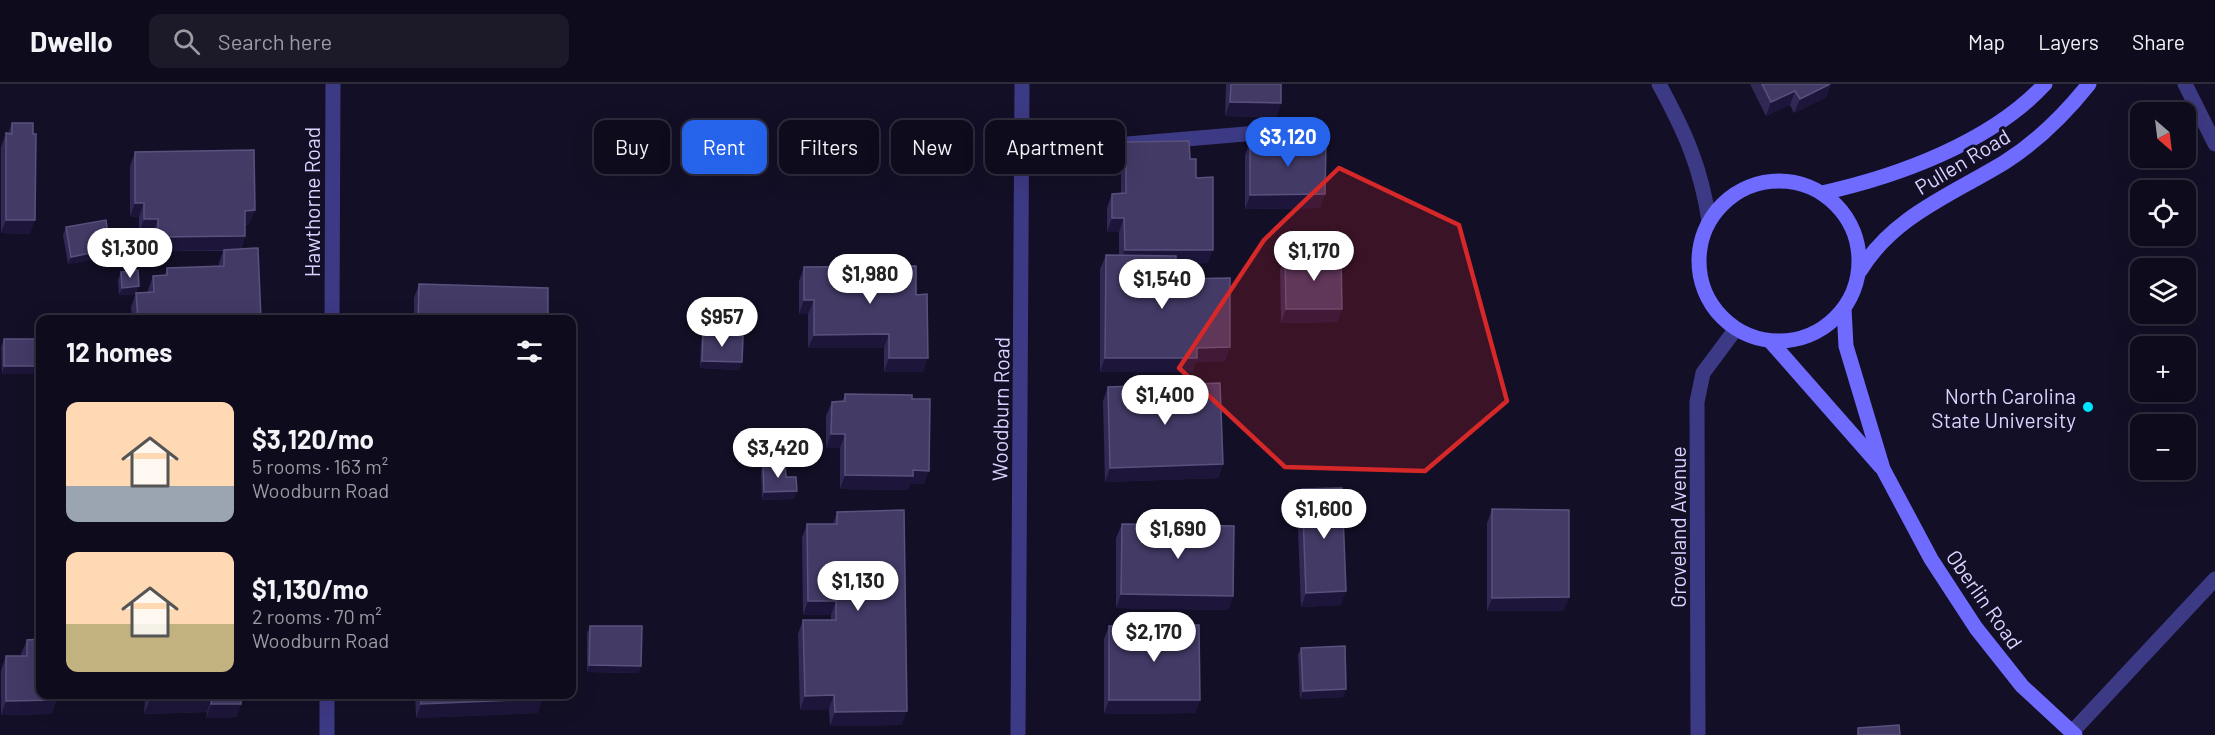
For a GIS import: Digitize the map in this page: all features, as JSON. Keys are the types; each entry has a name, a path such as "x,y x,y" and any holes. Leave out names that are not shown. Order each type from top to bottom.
{"main road":[{"name":"Pullen Road","path":"1822,193 1893,175 1951,149 2029,101 2045,84"},
{"name":"Pullen Road","path":"1859,274 1871,252 1900,224 2037,140 2089,84"},
{"path":"1781,180 1803,184 1822,193 1845,214 1852,228 1859,258 1859,274 1844,309 1829,324 1811,335 1792,341 1772,342 1752,338 1735,330 1720,317 1709,302 1701,285 1698,265 1700,242 1709,221 1722,204 1740,191 1760,183 1781,180"},
{"name":"Oberlin Road","path":"1844,309 1846,346 1883,469 1931,559 1976,628 2022,686 2074,734"},
{"name":"Oberlin Road","path":"1772,342 1883,469"}],"street":[{"name":"Hawthorne Road","path":"332,315 333,84"},
{"name":"Woodburn Road","path":"1021,120 1022,84"},
{"path":"1659,84 1687,139 1703,183 1709,221"},
{"path":"2185,84 2215,144"},
{"path":"1125,144 1304,129"},
{"name":"Woodburn Road","path":"1018,735 1021,174"},
{"name":"Groveland Avenue","path":"1698,735 1697,402 1703,373 1735,330"},
{"path":"2074,734 2215,579"},
{"path":"327,699 327,735"}],"highlighted area":[{"path":"1339,168 1459,225 1507,401 1425,471 1285,467 1179,368 1264,240"}],"building":[{"path":"1231,84 1281,84 1281,103 1230,102"},
{"path":"1762,84 1830,84 1800,99 1795,91 1771,102"},
{"path":"12,123 33,123 33,134 36,134 35,220 6,220 6,133 12,134"},
{"path":"1189,141 1190,159 1196,159 1196,178 1213,177 1213,250 1125,250 1124,218 1112,218 1112,194 1126,193 1126,142"},
{"path":"1250,142 1326,142 1325,194 1250,195"},
{"path":"254,150 255,210 245,211 245,236 158,237 158,219 144,219 144,203 135,203 135,152"},
{"path":"106,220 110,249 71,257 66,227"},
{"path":"258,248 261,315 138,315 136,293 154,292 153,276 167,275 167,268 224,266 224,250"},
{"path":"1106,255 1176,256 1176,279 1230,278 1230,347 1197,348 1197,358 1105,358"},
{"path":"1341,255 1342,309 1286,309 1285,256"},
{"path":"916,266 916,295 927,294 928,358 889,358 889,334 814,335 814,300 804,300 804,267"},
{"path":"138,270 139,286 122,288 121,272"},
{"path":"419,284 548,288 548,315 418,315"},
{"path":"703,334 743,336 742,362 702,361"},
{"path":"4,339 36,339 36,366 4,366"},
{"path":"1220,383 1223,464 1110,468 1108,387"},
{"path":"845,394 912,395 912,399 930,399 929,471 913,470 913,476 845,475 845,434 831,434 832,402 845,401"},
{"path":"785,463 786,477 796,477 797,491 764,492 763,464"},
{"path":"1342,488 1346,591 1306,593 1302,489"},
{"path":"1492,509 1569,510 1569,597 1492,598"},
{"path":"904,510 907,711 835,712 834,695 805,696 803,620 836,620 836,601 808,601 807,524 837,524 837,512"},
{"path":"1122,524 1234,526 1233,596 1121,594"},
{"path":"1199,625 1200,700 1109,700 1109,626"},
{"path":"590,626 642,626 641,666 589,665"},
{"path":"36,639 36,699 57,700 6,701 6,656 27,656 27,640"},
{"path":"1345,646 1346,689 1303,691 1301,648"},
{"path":"212,699 241,699 241,704 211,704"},
{"path":"421,699 543,699 421,704"},
{"path":"1899,725 1900,735 1858,735 1858,728"}],"place":[{"name":"North Carolina State University","path":"2088,407"}]}
